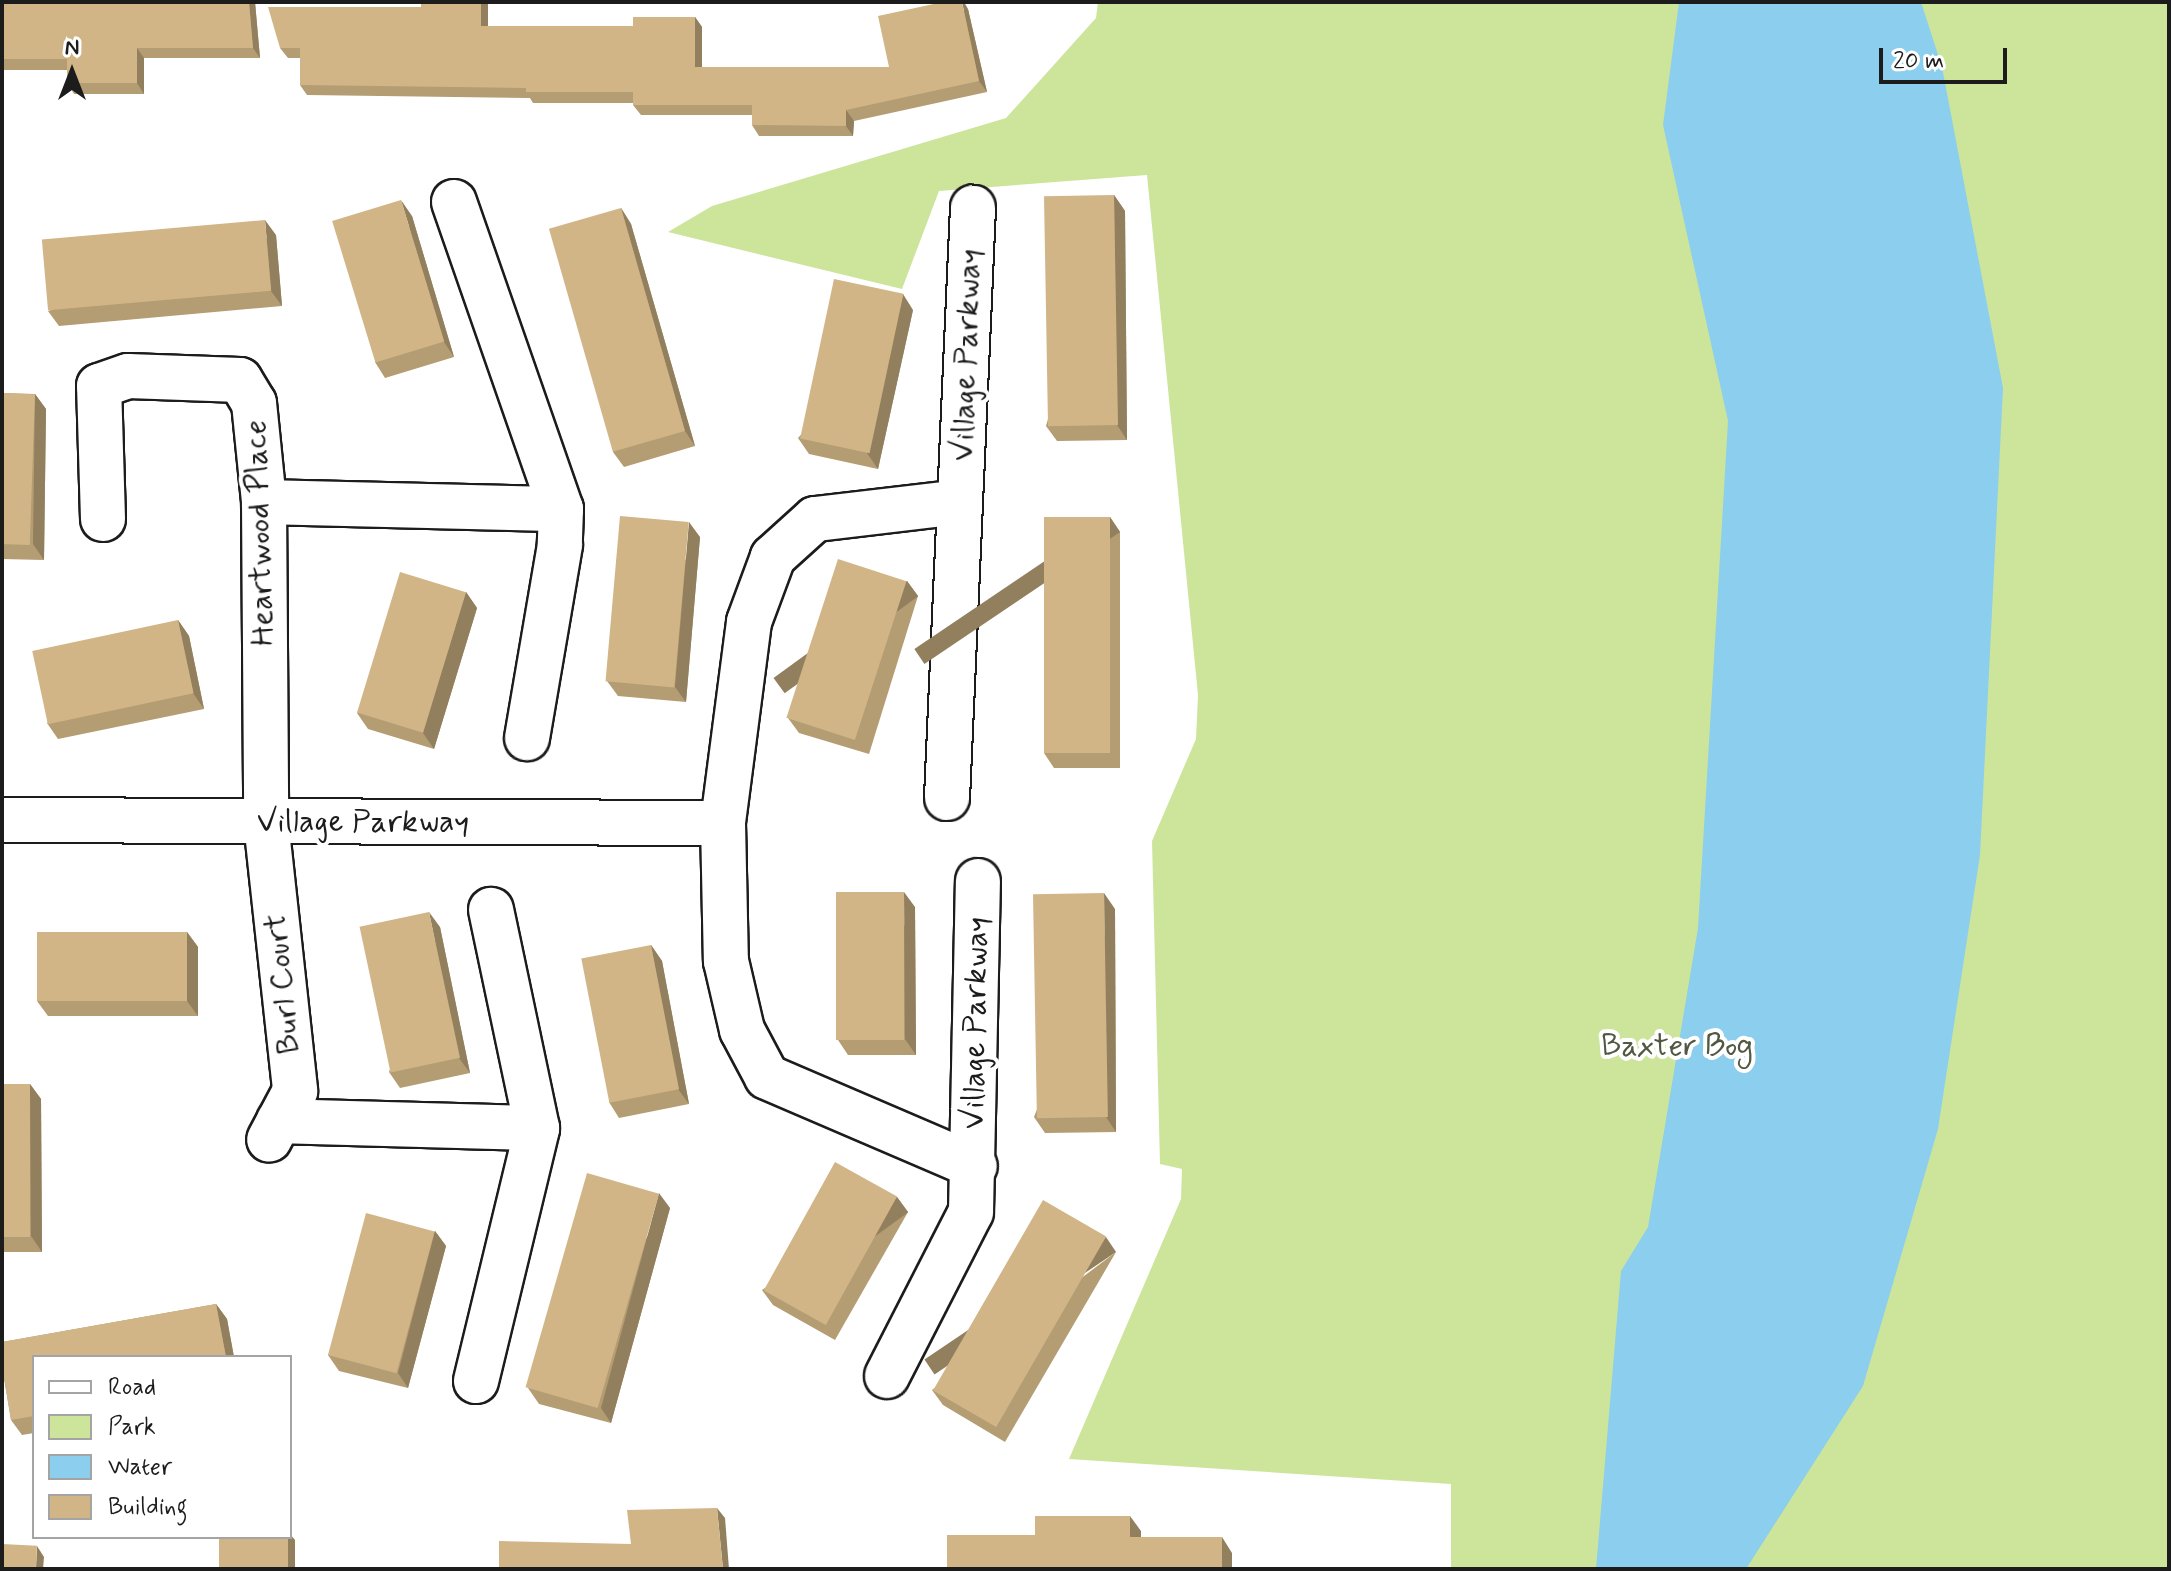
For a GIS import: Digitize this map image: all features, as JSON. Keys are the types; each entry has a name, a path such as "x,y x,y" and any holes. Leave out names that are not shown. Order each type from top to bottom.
{"street":[{"path":"454,202 561,509 560,545 527,738"},
{"name":"Village Parkway","path":"947,798 973,208"},
{"name":"Heartwood Place","path":"103,519 99,386 128,376 240,380 254,403 264,502 266,822"},
{"path":"264,502 561,509"},
{"name":"Village Parkway","path":"960,502 815,519 773,557 749,622 723,823 726,961 742,1030 767,1077 975,1166"},
{"name":"Village Parkway","path":"2,820 723,823"},
{"name":"Burl Court","path":"266,822 295,1091 274,1131 537,1128"},
{"name":"Village Parkway","path":"887,1376 971,1212 975,1166 978,881"},
{"path":"476,1381 537,1128 491,910"}],"green space":[{"name":"Baxter Bog","path":"1098,2 2169,2 2169,1569 1451,1569 1451,1484 1069,1459 1181,1199 1182,1169 1160,1164 1152,841 1196,739 1198,695 1147,175 939,191 902,289 668,232 712,206 1006,118 1096,18"}],"water":[{"name":"Baxter Bog","path":"1679,2 1921,2 1942,67 2003,388 1980,855 1938,1129 1863,1386 1746,1569 1596,1569 1621,1271 1648,1227 1698,928 1728,421 1663,125"}],"building":[{"path":"2,2 249,2 253,48 137,48 137,83 67,83 67,59 2,59"},
{"path":"421,2 481,2 481,26 633,26 633,17 695,17 695,67 889,67 878,16 943,2 962,2 979,81 846,110 846,126 752,125 752,105 633,105 633,92 300,85 300,48 280,48 268,7 421,7"},
{"path":"1114,195 1118,425 1048,426 1044,196"},
{"path":"401,200 444,342 375,363 332,221"},
{"path":"621,208 685,431 613,452 549,229"},
{"path":"265,220 271,291 48,310 42,240"},
{"path":"834,279 903,294 870,453 800,438"},
{"path":"2,393 35,394 30,545 2,544"},
{"path":"620,516 689,522 674,687 606,681"},
{"path":"1044,517 1110,517 1110,753 1044,753"},
{"path":"838,559 906,581 855,740 786,718"},
{"path":"400,572 466,592 423,733 357,713"},
{"path":"178,620 194,693 48,724 32,651"},
{"path":"836,892 904,892 904,1040 836,1040"},
{"path":"1104,893 1108,1117 1037,1118 1033,894"},
{"path":"429,912 460,1058 391,1073 360,927"},
{"path":"37,932 187,932 187,1001 37,1001"},
{"path":"651,945 679,1089 609,1103 581,959"},
{"path":"2,1084 30,1084 30,1237 2,1237"},
{"path":"835,1162 897,1196 826,1325 764,1291"},
{"path":"587,1173 659,1194 598,1408 526,1387"},
{"path":"1043,1200 1106,1236 996,1427 933,1391"},
{"path":"366,1213 435,1231 397,1373 328,1355"},
{"path":"216,1304 226,1355 32,1355 32,1416 11,1420 2,1366 2,1342"},
{"path":"717,1508 723,1569 499,1569 499,1541 631,1544 627,1510"},
{"path":"1035,1516 1130,1516 1130,1537 1222,1537 1222,1569 947,1569 947,1535 1035,1535"},
{"path":"219,1539 288,1539 288,1569 219,1569"},
{"path":"2,1544 37,1546 36,1569 2,1569"}]}
